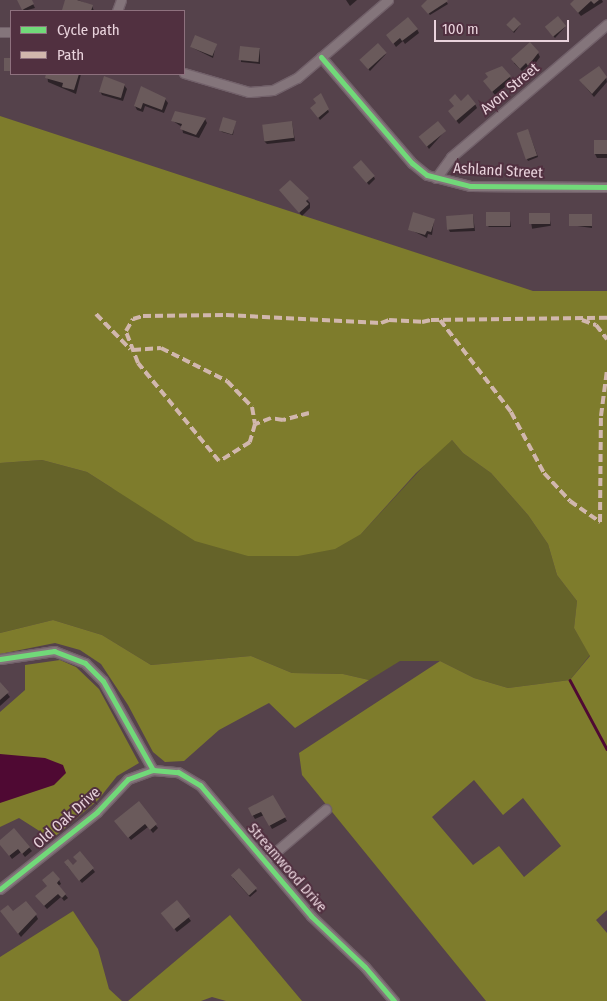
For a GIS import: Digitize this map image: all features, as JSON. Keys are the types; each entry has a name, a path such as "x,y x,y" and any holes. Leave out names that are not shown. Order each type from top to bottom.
{"street":[{"path":"185,73 242,90 264,92 290,83 388,0"},
{"name":"Avon Street","path":"436,178 451,157 607,24"},
{"name":"Ashland Street","path":"321,57 412,163 436,178 470,186 607,187"},
{"path":"0,659 54,651 85,664 103,681 153,770"},
{"name":"Streamwood Drive","path":"153,770 178,772 200,785 311,916 365,967 394,1001"},
{"name":"Old Oak Drive","path":"0,889 97,812 121,785 138,774 153,770"},
{"path":"265,862 326,809"}],"shaded area":[{"path":"0,116 533,291 607,291 607,910 596,920 607,933 607,1001 486,1001 302,775 299,753 440,661 474,678 508,688 570,680 590,656 574,628 577,601 557,575 548,544 528,515 491,473 463,453 452,440 416,473 361,534 335,549 298,556 248,556 195,541 87,472 42,460 0,463","holes":["474,780 503,815 523,798 561,846 524,877 499,846 473,865 432,817"]},
{"path":"452,440 463,453 491,473 528,515 548,544 557,575 577,601 574,628 590,655 570,680 508,688 474,678 440,661 400,661 369,680 343,674 292,673 251,656 151,665 102,635 53,620 0,633 0,463 42,460 87,472 112,488 361,534 443,445"},
{"path":"53,620 102,635 151,665 251,656 292,673 343,674 369,680 295,728 269,703 219,730 184,761 165,762 153,752 128,705 101,664 80,650 55,643 0,654 0,633"},
{"path":"60,660 76,667 99,689 139,763 117,776 98,800 52,839 19,818 0,827 0,712 25,690 25,665"},
{"path":"0,754 45,758 63,765 66,773 54,785 0,803"},
{"path":"73,911 98,949 109,989 122,1001 0,1001 0,957"},
{"path":"230,915 302,1001 226,1001 212,997 201,1001 128,1001"}],"building":[{"path":"17,0 32,0 34,4 22,10"},
{"path":"65,0 77,0 93,5 91,10 62,10"},
{"path":"427,0 448,1 428,14 421,6"},
{"path":"574,0 599,0 594,4 591,1 578,13 570,4"},
{"path":"558,16 566,26 553,37 545,27"},
{"path":"408,17 418,29 402,41 400,38 393,44 386,35"},
{"path":"514,17 521,24 513,32 506,25"},
{"path":"195,35 217,44 212,56 190,47"},
{"path":"530,42 539,52 528,66 526,63 520,69 511,59"},
{"path":"378,43 387,53 368,69 359,60"},
{"path":"240,46 260,48 258,62 239,60"},
{"path":"4,58 10,58 10,71 4,71"},
{"path":"502,66 511,76 492,92 483,81 488,77 485,73"},
{"path":"599,66 607,77 592,94 579,80"},
{"path":"46,75 79,75 74,90 62,87 63,83 45,78"},
{"path":"104,76 125,84 121,98 99,92"},
{"path":"141,86 166,98 162,110 143,103 141,109 134,106"},
{"path":"321,93 329,109 318,118 310,108 316,103 313,99"},
{"path":"455,94 461,101 468,94 476,104 456,121 448,111 454,106 449,100"},
{"path":"175,111 206,118 196,135 180,129 182,124 171,121"},
{"path":"223,117 236,121 232,134 219,130"},
{"path":"292,121 294,138 264,142 262,125"},
{"path":"438,121 446,131 427,147 419,137"},
{"path":"528,129 537,155 526,159 517,133"},
{"path":"594,140 607,140 607,154 594,154"},
{"path":"361,160 375,176 366,183 353,167"},
{"path":"290,180 309,198 306,201 309,204 299,213 279,190"},
{"path":"413,212 435,219 431,232 427,231 425,235 408,230"},
{"path":"486,212 510,212 510,226 486,226"},
{"path":"529,213 550,213 550,224 529,224"},
{"path":"473,214 474,228 447,230 446,216"},
{"path":"569,214 592,214 592,226 569,226"},
{"path":"0,682 9,692 0,700"},
{"path":"273,795 286,817 269,826 261,812 252,816 248,808"},
{"path":"139,801 157,824 150,830 145,824 128,838 114,821"},
{"path":"14,828 30,847 22,854 18,849 9,856 0,845 0,840"},
{"path":"80,851 94,868 79,881 64,862 68,859 73,865 77,861 73,857"},
{"path":"239,868 257,888 249,895 231,875"},
{"path":"53,871 60,879 57,883 66,894 62,898 58,894 44,906 35,896 47,886 42,880"},
{"path":"177,900 190,916 174,930 161,913"},
{"path":"26,901 37,914 18,934 0,911 8,905 13,911"}],"waterway":[{"path":"570,680 607,749"}],"marked path":[{"path":"96,314 130,349"},
{"path":"309,413 283,420 271,418 255,424 250,442 219,461 138,363 126,331 133,319 143,316 226,315 381,323 389,320 422,322 431,320 607,318"},
{"path":"440,320 511,412 544,473 570,501 600,522 601,416 607,370"},
{"path":"582,320 596,325 607,339"},
{"path":"133,350 161,348 227,381 252,407 255,424"}],"cycle path":[{"path":"321,57 412,163 427,175 470,186 607,187"},
{"path":"0,659 54,651 85,663 103,681 153,770"},
{"path":"0,889 97,812 128,779 153,770 178,772 200,785 311,916 365,967 394,1001"}]}
